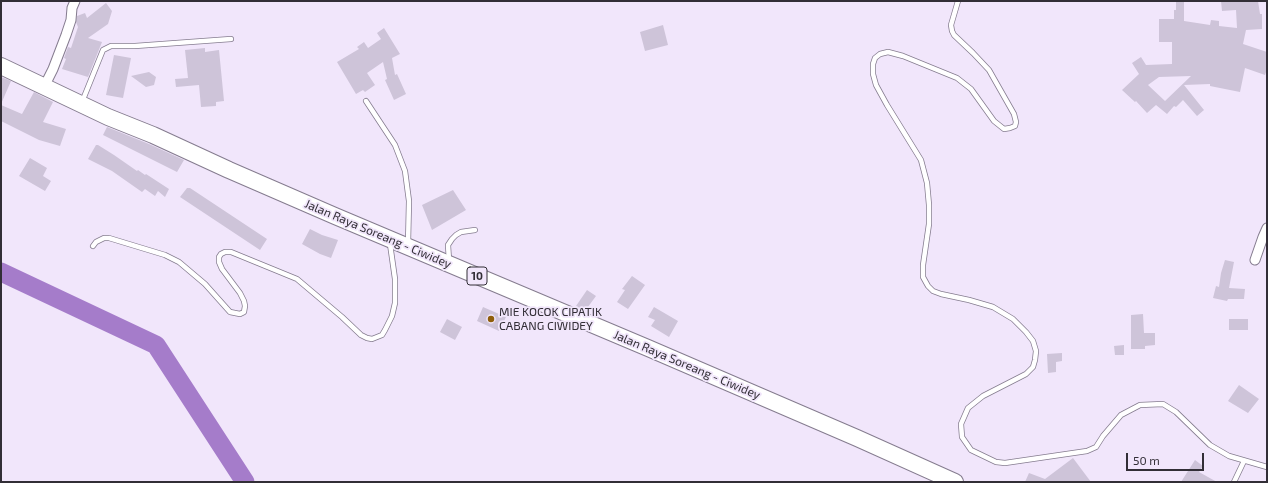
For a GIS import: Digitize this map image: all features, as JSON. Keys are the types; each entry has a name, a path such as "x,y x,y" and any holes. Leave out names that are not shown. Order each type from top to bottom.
{"highway":[{"name":"Jalan Raya Soreang - Ciwidey","path":"1,66 81,105 153,135 229,170 648,348 955,482"}],"street":[{"path":"44,87 53,69 66,35 75,1"},
{"path":"1255,260 1267,228"}],"lane":[{"path":"958,1 951,25 954,36 974,53 989,70 1014,114 1016,122 1015,126 1004,129 994,121 971,89 957,78 903,56 888,52 880,54 875,58 873,64 873,74 876,85 920,160 927,183 929,224 923,277 928,286 933,291 941,294 993,307 1013,319 1026,332 1036,351 1033,367 1026,374 984,396 968,408 961,424 962,437 971,450 996,462 1005,463 1087,451 1096,447 1103,436 1121,415 1140,405 1162,404 1176,412 1210,445 1229,456 1267,467"},
{"path":"81,105 103,50 111,46 135,46 231,39"},
{"path":"366,101 395,145 405,171 409,201 408,246"},
{"path":"449,264 448,245 452,239 456,234 461,232 475,230"},
{"path":"93,246 96,242 104,238 109,238 164,255 180,262 205,284 230,312 240,314 244,312 244,301 240,293 222,269 219,262 219,257 221,254 231,252 297,279 342,317 361,336 372,339 382,334 385,330 392,316 395,304 395,279 389,238"},
{"path":"1234,482 1244,461"}],"building":[{"path":"1176,1 1184,1 1184,21 1210,25 1211,20 1219,21 1219,26 1237,28 1236,10 1222,11 1221,1 1258,1 1260,14 1262,14 1262,29 1246,30 1243,44 1267,52 1267,69 1265,75 1245,68 1240,92 1210,86 1210,84 1184,85 1204,110 1197,116 1183,100 1176,107 1174,106 1167,114 1156,105 1147,113 1136,101 1135,102 1122,90 1139,74 1132,63 1141,57 1146,65 1172,64 1172,42 1159,42 1159,19 1174,19 1174,10 1176,10","holes":["1191,76 1165,101 1148,85 1159,77"]},
{"path":"106,3 112,11 108,24 88,38 102,42 88,77 62,69 66,59 64,58 68,47 71,48 78,27 76,22 77,16 85,13 87,18"},
{"path":"663,25 668,45 645,51 640,32"},
{"path":"384,28 400,54 392,58 395,75 397,74 406,94 394,100 385,80 387,79 383,62 367,73 375,85 365,92 363,90 356,94 337,62 359,49 357,47 364,42 368,48 381,39 377,33"},
{"path":"205,48 205,52 219,50 224,101 216,102 216,106 201,107 199,85 176,87 175,79 188,78 185,50"},
{"path":"114,55 131,58 123,98 106,95"},
{"path":"149,72 156,77 154,85 146,87 131,76"},
{"path":"1,77 11,81 1,104"},
{"path":"34,92 53,102 43,122 66,129 60,146 39,140 1,121 1,105 22,114"},
{"path":"107,127 184,160 177,172 103,135"},
{"path":"96,145 169,189 165,197 158,191 155,196 145,189 142,192 112,171 88,159"},
{"path":"30,158 47,168 43,176 51,181 45,191 19,176"},
{"path":"187,188 190,188 267,239 260,250 180,197"},
{"path":"453,190 466,210 432,230 422,205"},
{"path":"310,229 338,240 331,258 302,244"},
{"path":"1225,260 1234,262 1229,288 1245,289 1244,299 1228,299 1227,301 1213,298 1216,286 1219,287"},
{"path":"632,276 645,285 628,309 617,302 625,290 622,289"},
{"path":"587,290 596,296 585,311 576,306"},
{"name":"MIE KOCOK CIPATIK CABANG CIWIDEY","path":"483,307 506,317 499,331 477,321"},
{"path":"654,307 678,321 669,337 651,326 655,320 648,317"},
{"path":"1143,314 1144,333 1155,333 1155,345 1145,346 1145,349 1131,349 1131,315"},
{"path":"447,319 462,327 455,340 440,332"},
{"path":"1229,319 1248,319 1248,330 1229,330"},
{"path":"1124,345 1124,355 1115,355 1114,346"},
{"path":"1062,353 1062,361 1056,362 1056,372 1048,373 1047,354"},
{"path":"1239,385 1259,399 1248,413 1228,401"},
{"path":"1073,458 1091,482 1025,482 1029,473 1045,479"},
{"path":"1195,460 1203,466 1199,472 1217,482 1181,482"}],"waterway":[{"path":"1,272 156,345 245,482"}],"place":[{"name":"MIE KOCOK CIPATIK CABANG CIWIDEY","path":"491,319"}]}
